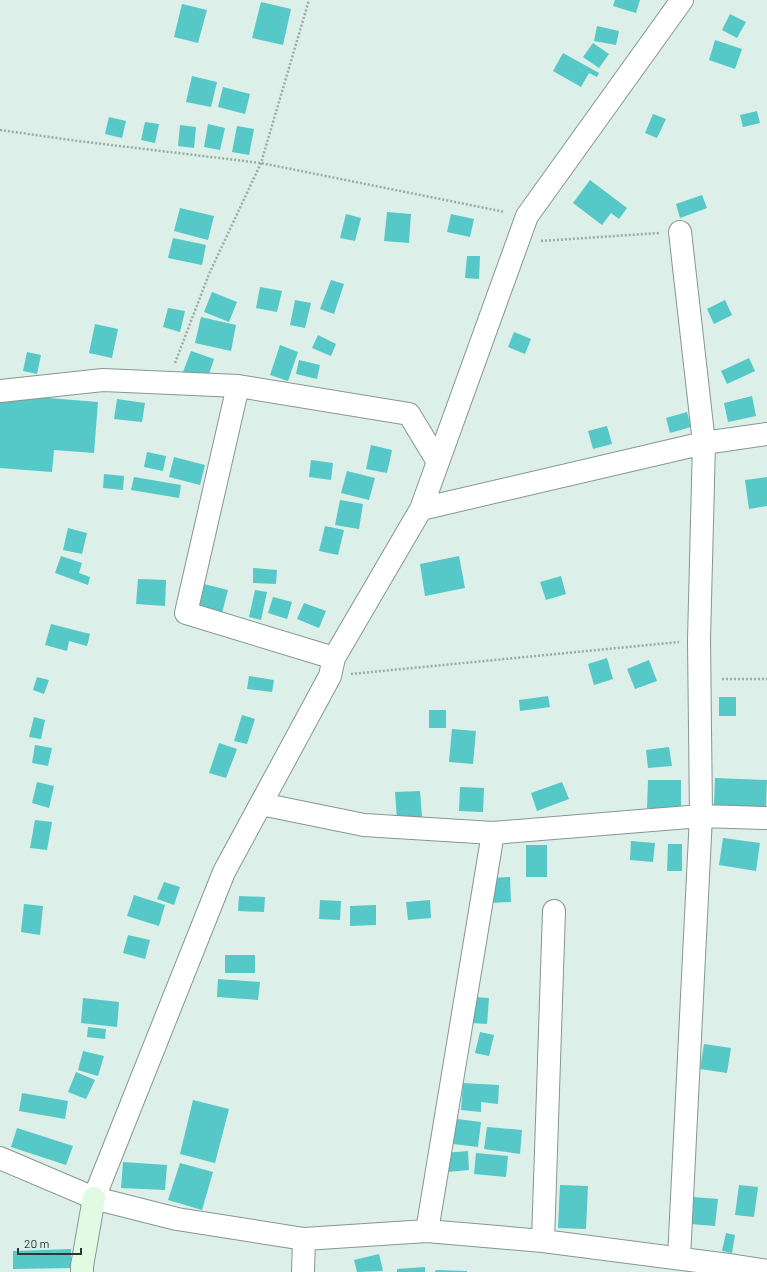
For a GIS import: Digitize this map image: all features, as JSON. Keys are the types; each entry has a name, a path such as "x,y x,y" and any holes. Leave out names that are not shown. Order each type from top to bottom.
{"street":[{"path":"82,1272 94,1198 224,872 332,667 422,509 527,216 682,0"},
{"path":"679,1258 701,816 699,640 704,443 680,232"},
{"path":"0,391 103,380 238,386 409,414 438,462"},
{"path":"238,386 186,613 332,667"},
{"path":"422,509 704,443 767,434"},
{"path":"261,804 364,825 493,833 701,816 767,818"},
{"path":"427,1231 493,833"},
{"path":"543,1241 554,911"},
{"path":"0,1158 94,1198 177,1219 304,1239 427,1231 543,1241 679,1258 736,1269 767,1271"},
{"path":"303,1272 304,1239"}],"path":[{"path":"167,383 209,274 261,163 309,0"},
{"path":"0,130 261,163 527,216"},
{"path":"518,243 680,232"},
{"path":"332,667 699,640"},
{"path":"700,679 767,679"}],"building":[{"path":"615,0 640,0 636,13 613,6"},
{"path":"261,2 291,9 283,45 252,38"},
{"path":"182,4 207,10 198,43 174,37"},
{"path":"730,14 746,22 737,38 722,30"},
{"path":"597,26 619,31 616,45 594,41"},
{"path":"715,40 742,49 735,69 709,60"},
{"path":"593,43 609,54 599,68 583,57"},
{"path":"563,53 599,73 597,77 589,73 581,87 553,71"},
{"path":"192,76 217,82 211,107 186,102"},
{"path":"223,87 250,94 245,114 218,107"},
{"path":"757,111 760,123 743,127 740,115"},
{"path":"653,114 666,119 657,138 645,133"},
{"path":"109,117 126,121 122,138 105,134"},
{"path":"145,122 159,124 155,143 141,140"},
{"path":"208,124 225,128 220,150 204,147"},
{"path":"180,125 196,127 194,148 178,146"},
{"path":"237,126 254,129 249,155 232,152"},
{"path":"590,180 627,208 619,219 611,213 602,225 573,203"},
{"path":"702,195 707,208 680,218 676,204"},
{"path":"180,208 214,216 208,240 174,231"},
{"path":"387,212 411,214 409,243 384,241"},
{"path":"346,214 361,218 355,241 340,238"},
{"path":"451,214 474,219 470,237 447,232"},
{"path":"173,238 206,245 202,265 168,258"},
{"path":"467,256 480,256 479,279 465,278"},
{"path":"331,280 344,284 334,314 320,309"},
{"path":"260,287 282,291 277,312 256,308"},
{"path":"212,292 237,302 229,322 204,312"},
{"path":"295,300 311,303 305,328 290,325"},
{"path":"725,300 732,315 714,324 707,309"},
{"path":"168,308 185,311 180,332 163,327"},
{"path":"201,317 236,325 231,351 195,343"},
{"path":"95,324 118,329 112,358 89,353"},
{"path":"514,332 531,339 525,354 508,347"},
{"path":"318,335 336,344 331,356 312,348"},
{"path":"280,345 298,352 288,381 270,375"},
{"path":"191,351 214,359 207,380 183,372"},
{"path":"27,352 41,355 37,374 23,371"},
{"path":"749,358 755,371 727,384 721,371"},
{"path":"299,360 320,365 317,379 296,374"},
{"path":"0,394 98,402 94,453 54,450 52,472 0,468"},
{"path":"752,396 756,416 728,422 724,403"},
{"path":"117,399 145,403 142,422 114,419"},
{"path":"687,412 691,427 670,433 666,418"},
{"path":"607,426 612,444 593,449 588,431"},
{"path":"371,445 392,450 387,473 366,469"},
{"path":"147,452 166,456 163,471 144,467"},
{"path":"174,457 205,465 200,485 169,477"},
{"path":"311,460 333,463 331,480 309,477"},
{"path":"347,471 375,478 369,500 341,493"},
{"path":"104,474 124,476 123,490 103,488"},
{"path":"134,477 181,485 179,498 131,490"},
{"path":"767,477 767,506 749,509 745,480"},
{"path":"340,500 363,504 359,529 335,525"},
{"path":"325,526 344,530 338,555 319,551"},
{"path":"68,528 87,533 82,554 63,550"},
{"path":"61,556 82,563 79,573 90,577 88,585 55,573"},
{"path":"459,556 465,588 425,596 420,564"},
{"path":"253,568 277,570 276,584 253,583"},
{"path":"561,576 566,594 546,600 540,582"},
{"path":"138,579 166,580 165,606 136,604"},
{"path":"204,584 228,590 221,617 196,610"},
{"path":"255,590 267,592 261,620 249,617"},
{"path":"273,597 292,602 287,619 268,613"},
{"path":"304,603 326,611 319,628 297,619"},
{"path":"51,624 90,634 87,646 69,641 67,651 45,645"},
{"path":"607,658 613,679 594,685 588,664"},
{"path":"649,660 657,681 635,689 627,669"},
{"path":"249,676 274,680 272,692 247,689"},
{"path":"37,677 49,680 44,694 33,690"},
{"path":"548,696 550,707 520,711 519,700"},
{"path":"719,697 736,697 736,716 719,716"},
{"path":"429,710 446,710 446,728 429,728"},
{"path":"242,715 255,719 247,744 234,741"},
{"path":"34,717 45,720 41,739 29,737"},
{"path":"452,729 476,731 473,764 449,762"},
{"path":"219,743 237,749 226,778 209,773"},
{"path":"35,745 52,748 48,766 32,763"},
{"path":"669,747 672,766 648,768 646,750"},
{"path":"715,778 767,780 766,807 714,805"},
{"path":"648,780 681,780 681,808 647,808"},
{"path":"37,782 54,786 49,808 32,803"},
{"path":"562,782 569,799 537,811 531,793"},
{"path":"460,787 484,788 483,812 459,811"},
{"path":"420,791 422,817 397,820 395,792"},
{"path":"35,820 52,822 47,850 30,848"},
{"path":"723,838 760,843 756,871 719,865"},
{"path":"631,841 655,843 653,862 630,860"},
{"path":"668,844 682,844 682,871 667,871"},
{"path":"526,845 547,845 547,877 526,877"},
{"path":"510,877 511,902 487,903 486,878"},
{"path":"164,882 180,887 174,905 157,899"},
{"path":"134,895 165,905 159,926 127,916"},
{"path":"239,896 265,897 264,912 238,911"},
{"path":"320,900 341,901 340,920 319,919"},
{"path":"430,900 431,918 408,920 406,902"},
{"path":"24,904 43,906 40,935 21,932"},
{"path":"376,905 376,925 350,926 350,906"},
{"path":"128,935 150,940 145,959 123,953"},
{"path":"225,955 255,955 255,973 225,973"},
{"path":"218,979 260,982 258,1000 217,997"},
{"path":"474,997 489,998 487,1024 472,1023"},
{"path":"83,998 119,1002 117,1027 81,1023"},
{"path":"88,1027 106,1029 105,1039 87,1037"},
{"path":"480,1032 494,1035 489,1056 475,1053"},
{"path":"704,1044 731,1048 727,1073 700,1069"},
{"path":"83,1051 104,1056 98,1076 78,1070"},
{"path":"76,1072 95,1080 86,1099 68,1092"},
{"path":"463,1083 499,1085 498,1104 481,1102 481,1112 461,1110"},
{"path":"22,1093 68,1101 65,1119 19,1111"},
{"path":"193,1100 229,1109 215,1163 180,1154"},
{"path":"457,1119 481,1122 478,1147 453,1144"},
{"path":"487,1127 522,1130 520,1154 484,1149"},
{"path":"17,1128 73,1146 66,1165 11,1147"},
{"path":"468,1151 469,1170 447,1172 445,1153"},
{"path":"476,1153 508,1156 506,1177 474,1174"},
{"path":"123,1162 167,1165 165,1190 121,1188"},
{"path":"180,1163 213,1172 202,1210 168,1200"},
{"path":"560,1185 588,1186 586,1229 558,1228"},
{"path":"739,1185 758,1187 754,1217 735,1215"},
{"path":"693,1197 718,1199 715,1226 690,1224"},
{"path":"726,1233 735,1235 732,1253 722,1251"},
{"path":"71,1249 71,1268 13,1269 13,1251"},
{"path":"379,1254 383,1271 357,1272 354,1260"},
{"path":"425,1267 425,1272 397,1272 397,1269"},
{"path":"436,1270 467,1271 467,1272 435,1272"}]}
